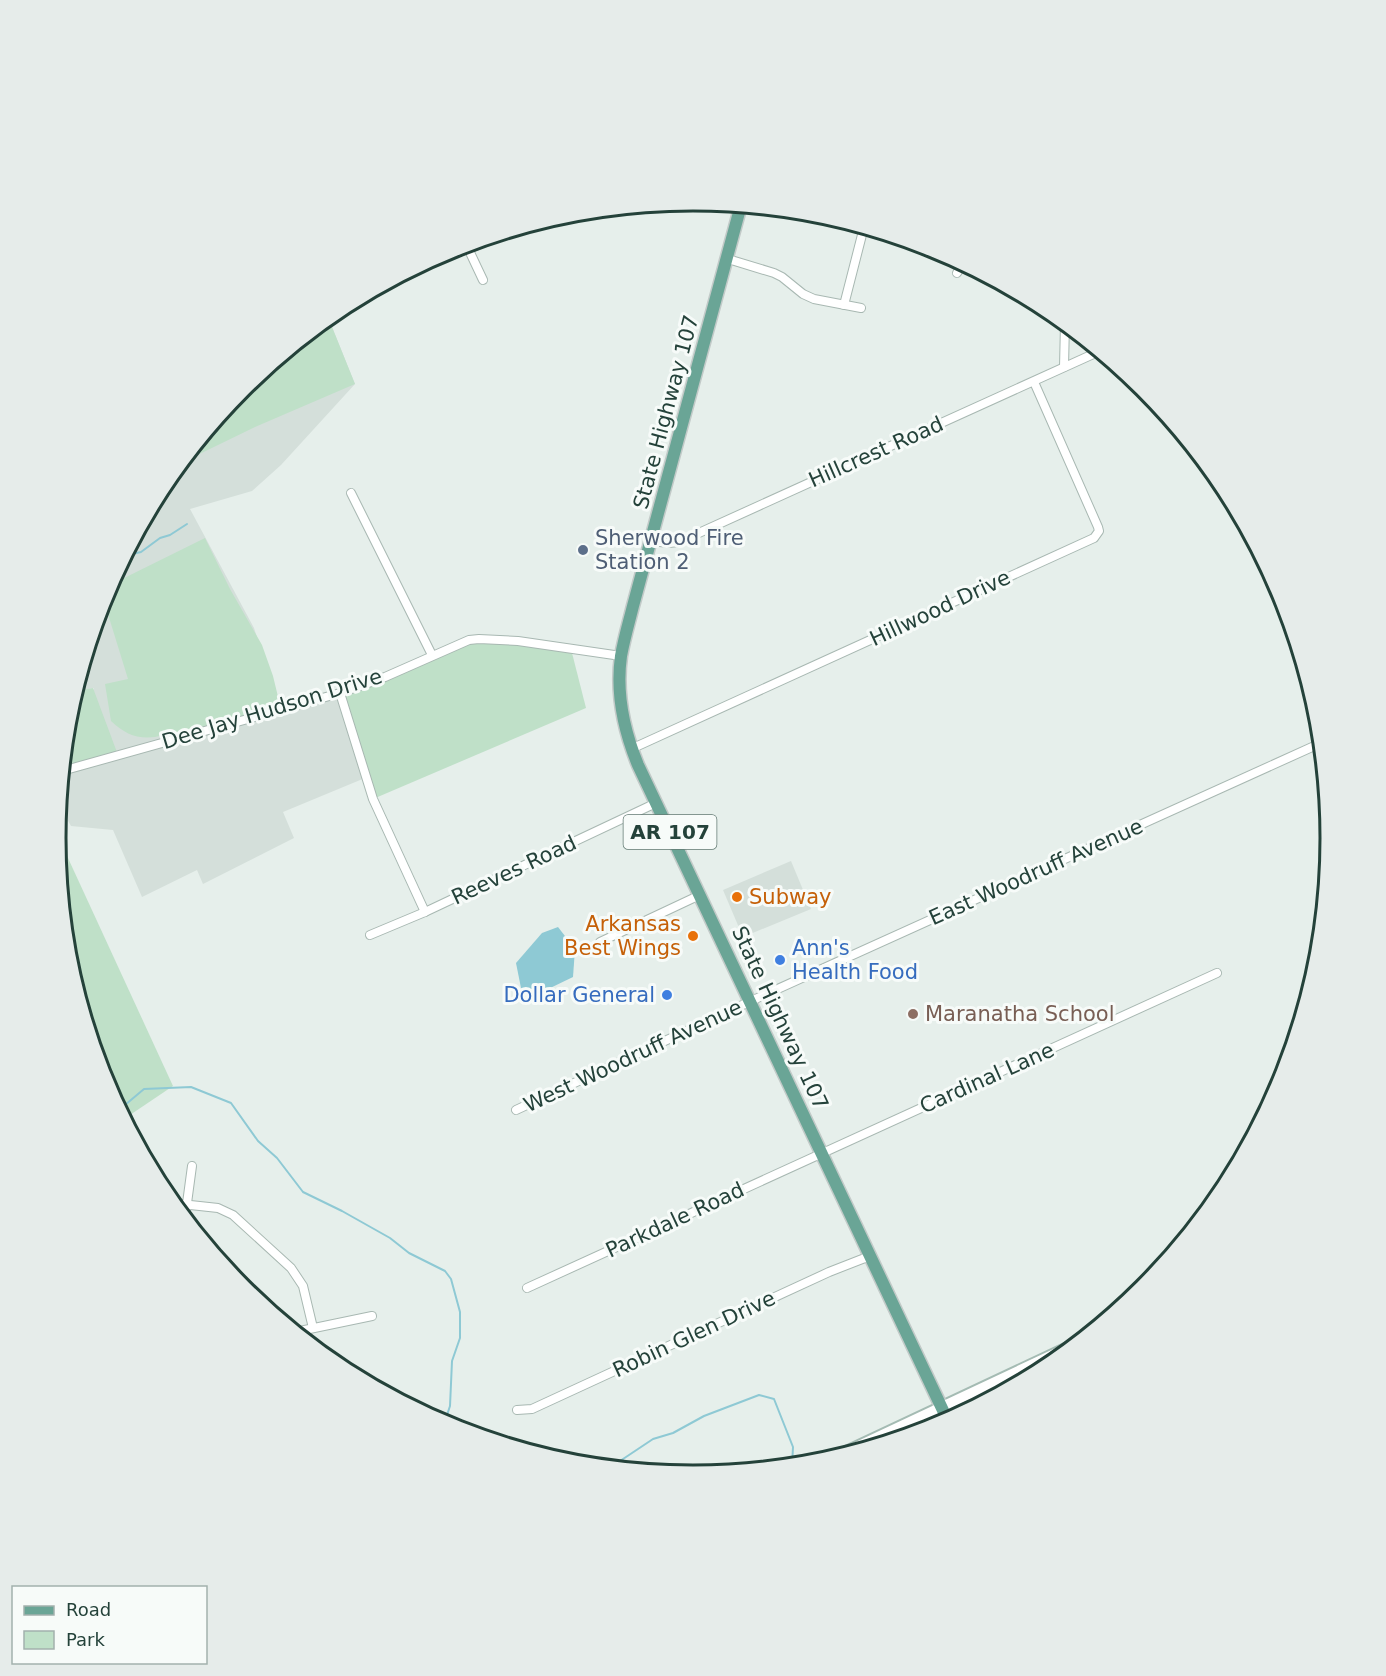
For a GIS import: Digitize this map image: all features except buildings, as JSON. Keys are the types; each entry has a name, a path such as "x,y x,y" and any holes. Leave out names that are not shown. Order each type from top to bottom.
{"main road":[{"name":"State Highway 107","path":"739,213 621,656 623,716 631,749 944,1412"}],"street":[{"path":"844,305 862,234"},
{"path":"470,252 483,280"},
{"path":"728,259 774,273 802,294 814,299 861,308"},
{"path":"1064,367 1065,334"},
{"name":"Hillcrest Road","path":"651,540 679,542 1091,355"},
{"name":"Hillwood Drive","path":"631,749 1094,538 1099,531 1098,527 1034,382"},
{"path":"351,493 432,655"},
{"name":"Dee Jay Hudson Drive","path":"70,769 340,693 469,640 499,639 621,656"},
{"path":"340,693 373,799 425,912"},
{"name":"East Woodruff Avenue","path":"751,1001 1313,746"},
{"name":"Reeves Road","path":"370,935 425,912 656,803"},
{"path":"600,942 700,895"},
{"name":"Cardinal Lane","path":"822,1153 1217,973"},
{"name":"West Woodruff Avenue","path":"516,1110 751,1001"},
{"name":"Parkdale Road","path":"527,1288 822,1153"},
{"path":"192,1166 186,1204 218,1208 233,1215 291,1268 303,1286 313,1328"},
{"name":"Robin Glen Drive","path":"517,1410 532,1409 818,1277 870,1256"},
{"path":"305,1330 372,1316"},
{"path":"878,1437 1032,1365"}],"shaded area":[{"path":"332,326 355,384 281,465 252,491 190,509 254,628 281,709 340,693 365,778 283,812 294,838 203,884 197,870 142,897 113,830 71,826 66,818 74,741 94,688 84,690 99,636 131,561 150,524 172,490 196,456 250,395 280,367"},
{"path":"791,861 811,909 743,937 723,890"}],"green space":[{"path":"332,326 355,384 255,427 196,456 250,395 280,367"},
{"path":"205,538 230,589 262,645 281,709 155,737 131,735 111,721 105,684 128,679 108,614 123,579"},
{"path":"469,640 571,649 586,708 373,799 340,693"},
{"path":"93,688 118,755 70,769 78,716 84,690"},
{"path":"66,855 173,1086 131,1114 99,1040 87,1000 71,920"}],"water":[{"path":"558,927 575,949 573,977 544,991 521,988 516,963 542,933"}],"waterway":[{"path":"135,553 141,552 160,538 170,535 187,524"},
{"path":"126,1104 144,1089 191,1087 231,1103 258,1141 277,1158 303,1192 342,1211 390,1238 409,1253 445,1271 451,1279 460,1312 460,1338 452,1361 450,1406 447,1414"},
{"path":"620,1461 653,1439 673,1433 704,1416 759,1395 774,1399 793,1447 792,1457"}],"place":[{"name":"Sherwood Fire Station 2","path":"583,550"},
{"name":"Subway","path":"737,897"},
{"name":"Arkansas Best Wings","path":"693,936"},
{"name":"Ann's Health Food","path":"780,960"},
{"name":"Dollar General","path":"667,995"},
{"name":"Maranatha School","path":"913,1014"}]}
